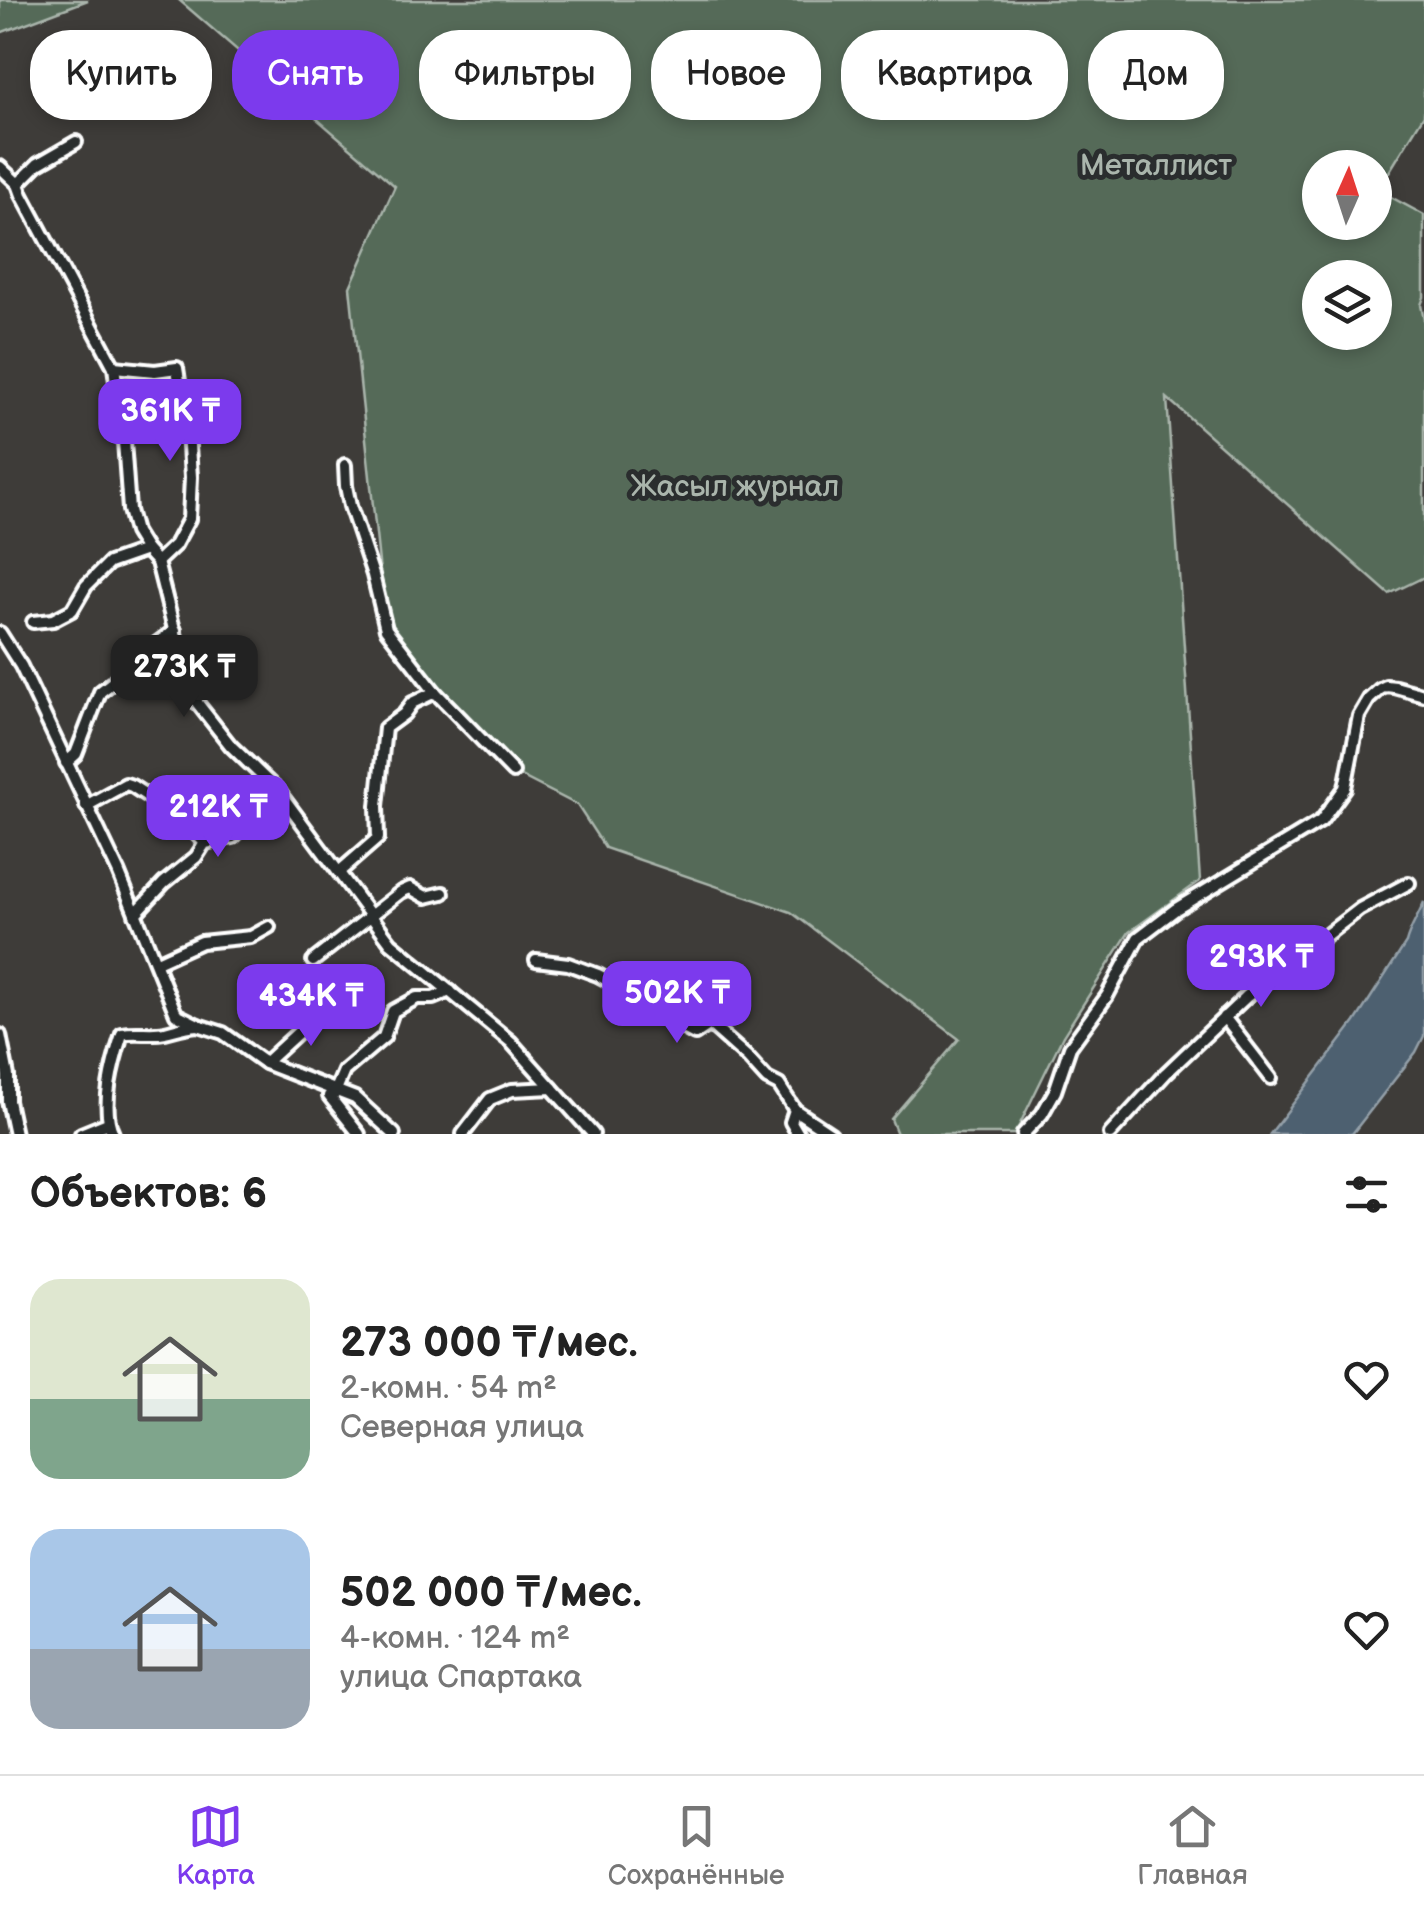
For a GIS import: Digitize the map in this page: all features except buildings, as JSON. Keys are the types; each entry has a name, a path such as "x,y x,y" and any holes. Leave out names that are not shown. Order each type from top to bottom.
{"street":[{"path":"18,184 38,164 76,142"},
{"path":"0,167 18,184 114,367 129,510 135,532 157,562 198,704 231,746 279,792 391,943 510,1042 594,1134"},
{"path":"114,367 176,368 189,446 189,519 174,545 157,562"},
{"path":"345,464 350,506 386,629 435,692 514,772"},
{"path":"33,622 53,620 72,610 86,586 108,564 146,550"},
{"path":"66,763 76,754 100,692 175,630"},
{"path":"2,640 21,666 136,914 176,1014 223,1033 264,1063 333,1094 355,1098 394,1134"},
{"path":"1023,1134 1042,1114 1070,1048 1106,996 1138,938 1176,908 1320,821 1345,788 1359,716 1380,689 1395,687 1424,695"},
{"path":"339,872 378,838 377,806 385,728 412,703 435,692"},
{"path":"86,806 126,784 181,818 205,843"},
{"path":"136,914 205,843 233,837 279,792"},
{"path":"1110,1134 1166,1072 1246,997 1360,909 1409,883"},
{"path":"313,962 401,892 410,888 426,898 443,893"},
{"path":"157,962 201,942 250,937 269,927"},
{"path":"536,960 568,964 598,975 644,1007 695,1034 710,1024 779,1086 795,1110 831,1134"},
{"path":"333,1094 344,1070 384,1037 393,1011 417,998 433,998 450,991"},
{"path":"264,1063 329,1004"},
{"path":"1224,1018 1270,1078"},
{"path":"81,1134 111,1128 111,1066 122,1034 162,1033 176,1026 198,1026"},
{"path":"0,1035 14,1134"},
{"path":"463,1134 490,1099 512,1090 552,1088"},
{"path":"333,1094 358,1133"},
{"path":"795,1110 792,1122 798,1134"}],"green space":[{"path":"0,0 88,0 0,33"},
{"name":"Жасыл журнал","path":"179,0 1424,0 1424,115 1392,167 1392,150 1302,150 1302,240 1392,240 1392,198 1424,215 1424,577 1389,594 1167,398 1200,881 1129,932 1063,1036 1015,1134 897,1134 891,1119 959,1039 791,912 605,848 577,805 513,772 386,629 350,287 395,186 318,120 399,120 399,30 232,30 232,46"}],"water":[{"path":"1424,902 1424,1036 1416,1052 1352,1134 1270,1134 1355,1022 1406,943"}],"park label":[{"name":"Металлист","path":"1156,165"}]}
